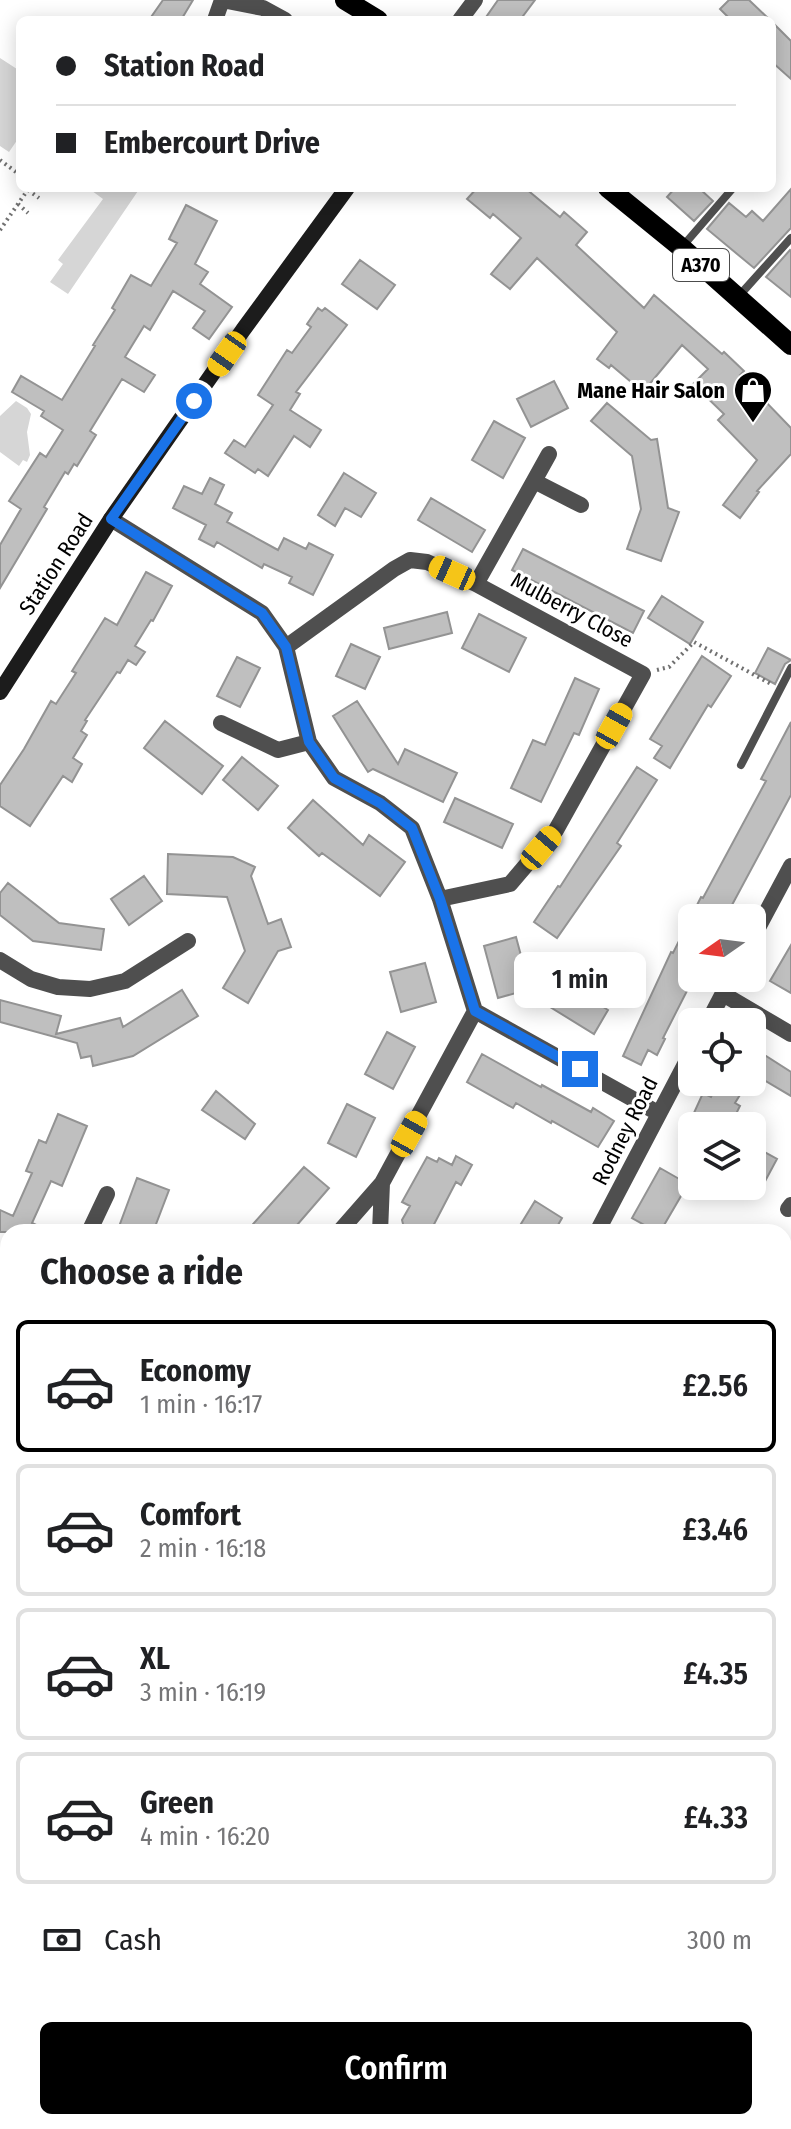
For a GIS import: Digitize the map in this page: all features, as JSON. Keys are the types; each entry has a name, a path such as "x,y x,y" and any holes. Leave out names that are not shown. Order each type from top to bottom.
{"main road":[{"path":"345,0 371,16"},
{"name":"A370","path":"613,192 791,345"}],"street":[{"path":"222,0 263,8 278,16"},
{"name":"Station Road","path":"0,692 111,519 344,192"},
{"path":"476,584 549,454"},
{"path":"534,481 581,505"},
{"path":"111,519 262,613 286,647 309,742 334,778 380,803 412,828 440,899 475,1011 658,1113"},
{"name":"Mulberry Close","path":"286,647 410,560 427,562 476,584 643,674 556,830 510,884 440,899"},
{"path":"221,723 278,750 309,742"},
{"path":"766,913 791,866"},
{"path":"0,960 31,979 58,987 90,989 125,981 188,941"},
{"path":"716,1008 723,994 791,1034"},
{"path":"346,1224 382,1183 475,1011"},
{"name":"Rodney Road","path":"601,1224 678,1077"},
{"path":"380,1224 382,1183"},
{"path":"93,1224 107,1194"}],"lane":[{"path":"681,248 730,192"},
{"path":"738,297 791,238"},
{"path":"741,765 780,689 788,680 791,668"}],"path":[{"path":"0,230 27,192"},
{"path":"32,192 39,198"},
{"path":"18,204 28,213"},
{"path":"643,674 669,667 694,642 780,689"}],"shaded area":[{"path":"0,58 16,68 16,142 9,152 0,146"},
{"path":"93,192 137,192 68,294 50,282 63,264 58,260 103,199"},
{"path":"16,401 31,414 27,432 30,455 27,462 23,460 19,466 0,452 0,416"}],"building":[{"path":"163,0 193,0 183,16 152,16"},
{"path":"498,0 535,0 523,16 487,16"},
{"path":"729,0 749,0 766,16 727,16 720,9"},
{"path":"776,26 791,41 791,79 776,66"},
{"path":"791,189 791,228 754,268 707,229 729,203 746,217 752,211 763,221"},
{"path":"473,192 530,192 560,217 564,212 587,232 576,245 644,308 654,295 744,371 740,375 791,428 791,454 757,491 740,518 723,505 757,460 718,420 724,414 693,384 708,369 682,345 643,392 611,365 609,368 597,359 617,332 537,258 510,289 491,274 521,238 493,214 490,218 467,199"},
{"path":"671,192 703,192 713,201 694,221 667,197"},
{"path":"186,205 217,221 195,264 208,272 200,284 232,307 209,339 193,328 205,311 173,291 150,330 144,326 125,357 155,375 144,392 122,379 90,431 96,435 77,466 74,464 68,474 65,472 0,588 0,545 21,509 9,501 40,453 46,457 63,430 41,416 44,411 12,392 21,376 62,400 115,310 112,308 131,275 151,286 177,243 169,239"},
{"path":"791,251 791,297 766,277"},
{"path":"360,260 395,285 377,309 342,284"},
{"path":"318,308 322,311 325,308 347,325 296,392 300,394 290,410 321,430 310,447 294,436 268,476 258,469 255,473 225,453 234,440 245,447 273,405 258,395 287,350 292,353 311,327 307,324"},
{"path":"554,381 568,408 531,427 517,399"},
{"path":"607,403 651,440 657,439 668,508 679,512 661,561 627,549 641,509 632,456 591,421"},
{"path":"494,421 525,438 503,478 472,460"},
{"path":"344,473 376,493 361,517 345,508 335,526 318,515"},
{"path":"210,478 224,485 215,504 232,513 227,522 278,550 284,538 306,549 309,543 333,555 313,595 289,583 292,577 264,564 262,568 217,542 214,547 199,539 206,525 173,508 184,486 202,494"},
{"path":"431,498 485,530 472,552 418,520"},
{"path":"523,549 644,611 633,633 512,570"},
{"path":"146,572 172,586 135,646 145,652 136,665 128,660 120,673 117,672 85,720 81,731 87,735 73,758 82,764 72,782 63,776 30,826 0,806 0,785 51,701 56,704 76,673 72,671 105,618 117,625"},
{"path":"662,596 703,622 690,644 648,618"},
{"path":"447,612 452,633 389,649 384,628"},
{"path":"479,614 526,638 509,672 462,648"},
{"path":"351,644 380,657 365,689 336,676"},
{"path":"768,648 791,660 785,664 775,684 755,673"},
{"path":"702,656 731,676 711,707 708,705 670,768 654,758 662,746 650,739"},
{"path":"237,657 260,668 240,707 217,696"},
{"path":"575,678 599,689 579,735 574,733 541,802 511,788 533,740 545,745"},
{"path":"357,701 398,764 405,749 457,773 443,802 373,769 368,772 333,716"},
{"path":"165,721 223,766 202,794 144,748"},
{"path":"791,722 791,795 733,904 698,904 766,781 761,779"},
{"path":"242,757 278,786 258,810 223,780"},
{"path":"637,767 657,780 617,843 621,846 557,938 534,922"},
{"path":"455,798 513,824 502,848 444,822"},
{"path":"313,800 363,845 369,835 405,862 380,896 322,853 319,856 288,828"},
{"path":"168,854 233,857 255,867 251,876 268,924 281,919 291,947 278,951 248,1003 223,988 245,951 227,897 167,894"},
{"path":"144,876 162,901 129,925 111,899"},
{"path":"8,883 59,923 104,929 101,950 33,941 0,915 0,893"},
{"path":"516,937 530,989 498,998 484,946"},
{"path":"678,943 678,992 686,992 657,1055 648,1050 641,1065 623,1056"},
{"path":"791,945 791,993 770,981"},
{"path":"425,963 436,1002 401,1012 390,972"},
{"path":"552,975 608,1010 594,1034 537,999"},
{"path":"182,990 198,1016 133,1056 93,1066 91,1056 81,1058 77,1043 0,1022 0,1000 61,1016 56,1034 120,1018 123,1027"},
{"path":"387,1032 415,1047 393,1089 365,1074"},
{"path":"482,1054 541,1087 591,1112 593,1108 614,1121 598,1147 516,1103 513,1108 467,1082"},
{"path":"766,1056 791,1072 791,1096 766,1081"},
{"path":"216,1091 255,1124 245,1139 202,1110"},
{"path":"702,1096 739,1096 735,1103 740,1106 737,1112 694,1112"},
{"path":"347,1104 375,1118 356,1157 328,1143"},
{"path":"58,1114 87,1126 62,1186 51,1181 34,1224 0,1224 0,1210 13,1216 32,1173 26,1171 39,1140 46,1143"},
{"path":"766,1153 777,1159 766,1179"},
{"path":"456,1156 472,1165 461,1185 456,1182 434,1224 403,1224 410,1206 402,1202 427,1157 437,1162 439,1158 452,1165"},
{"path":"304,1167 329,1188 298,1224 253,1224"},
{"path":"660,1168 678,1178 679,1200 665,1224 643,1224 632,1218"},
{"path":"137,1178 169,1190 156,1224 120,1224"},
{"path":"535,1201 562,1218 559,1224 521,1224"}],"place":[{"name":"Mane Hair Salon","path":"753,424"}],"route":[{"path":"194,401 111,519 262,613 286,647 309,742 334,778 380,803 412,828 440,899 475,1011 580,1069"}]}
